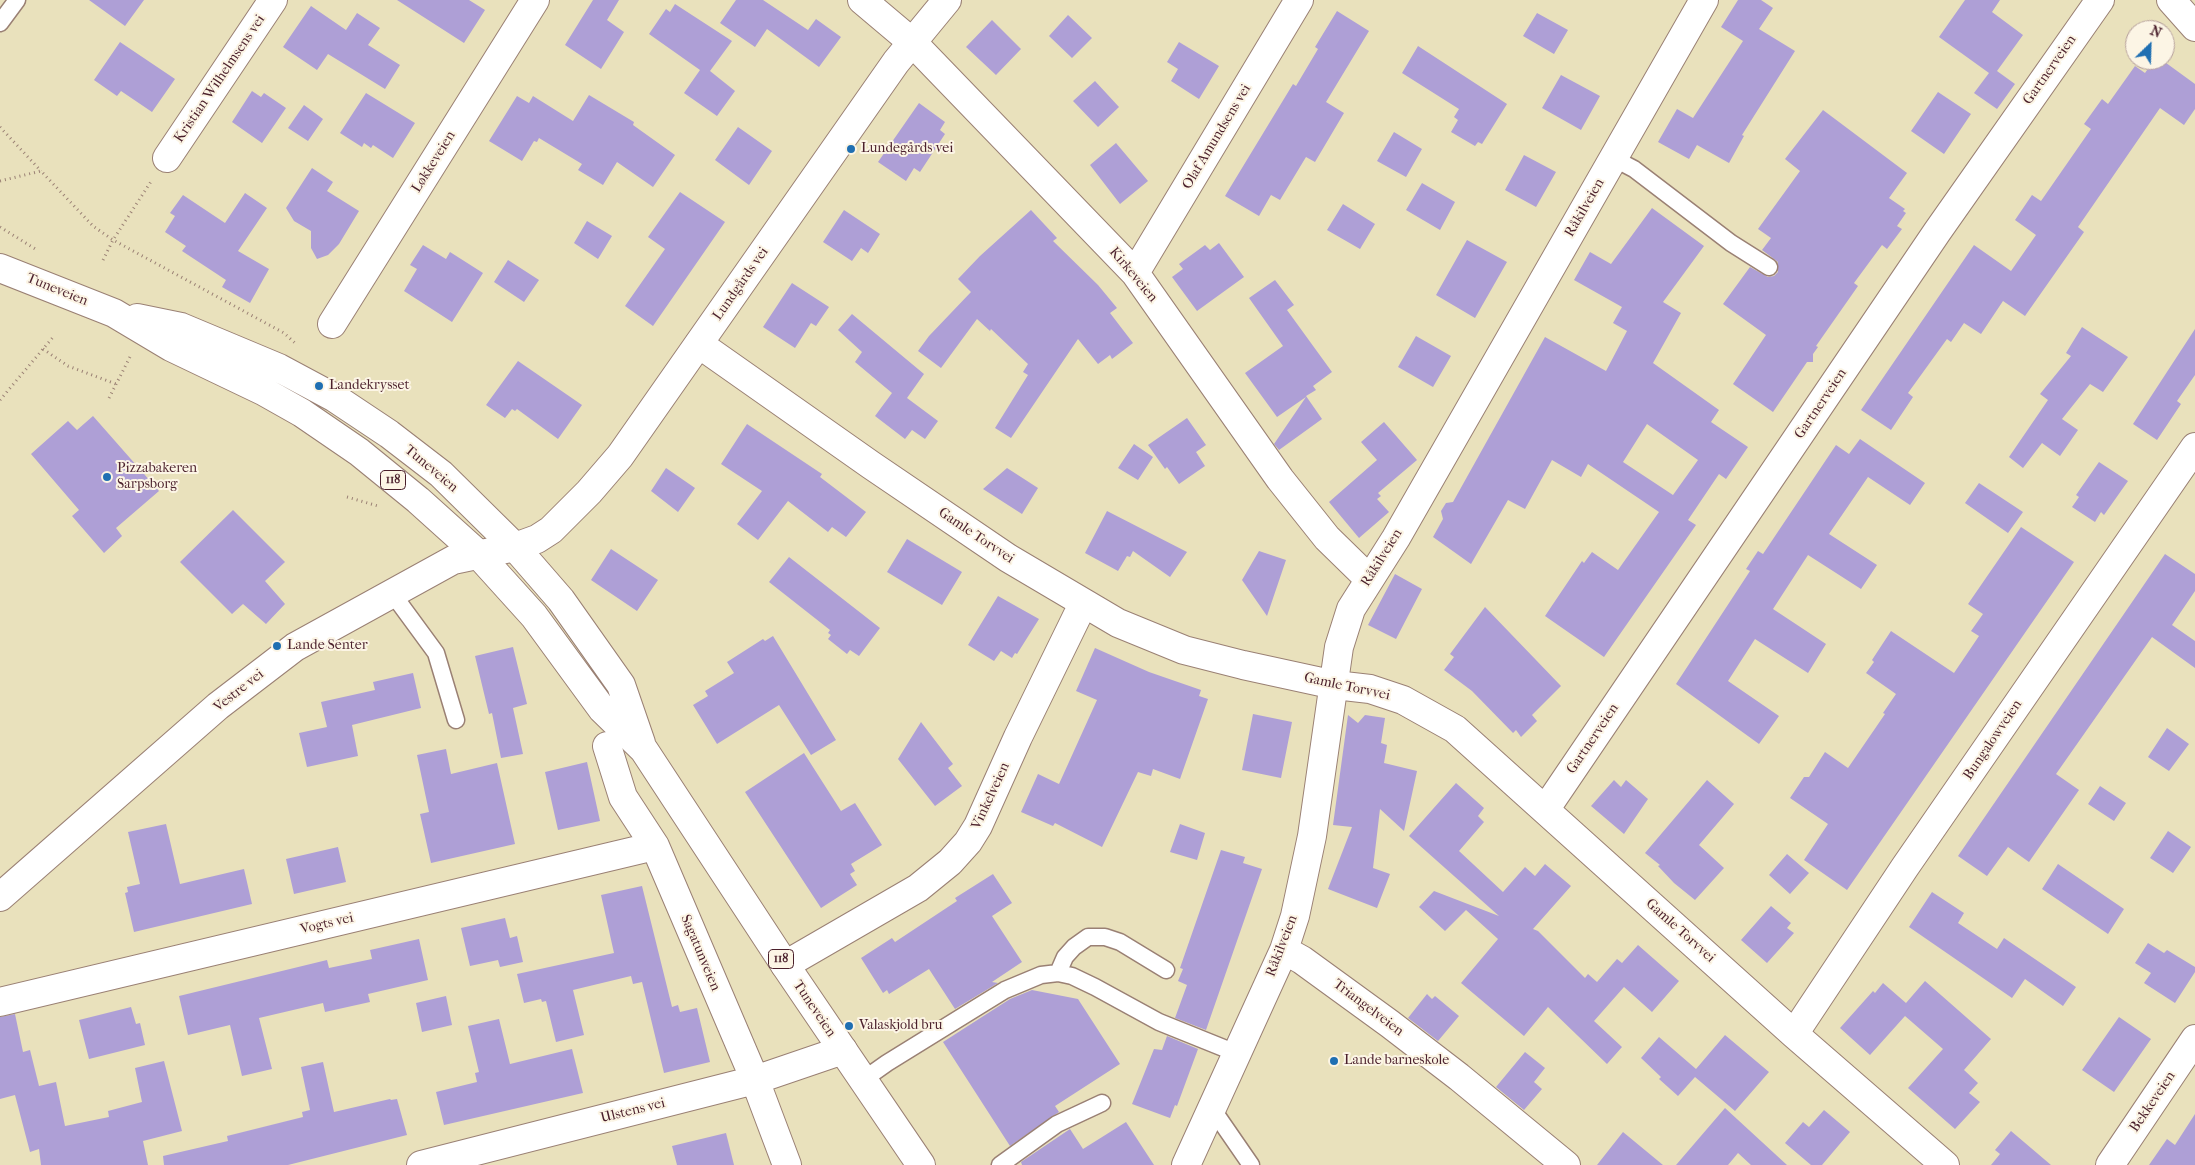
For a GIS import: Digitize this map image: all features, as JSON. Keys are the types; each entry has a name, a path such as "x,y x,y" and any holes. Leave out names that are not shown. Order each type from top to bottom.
{"street":[{"name":"Kristian Wilhelmsens vei","path":"167,158 273,0"},
{"name":"Løkkeveien","path":"332,324 535,0"},
{"name":"Kirkeveien","path":"862,0 913,43 1135,274 1280,479 1327,538 1369,579"},
{"name":"Lundgårds vei","path":"515,547 551,530 589,492 620,456 896,62 947,0"},
{"name":"Olaf Amundsens vei","path":"1135,274 1299,0"},
{"name":"Råkilveien","path":"1186,1165 1211,1106 1284,950 1303,886 1335,685 1339,647 1351,609 1396,538 1704,0"},
{"name":"Gartnerveien","path":"1545,810 1937,232 2100,0"},
{"path":"2171,0 2195,27"},
{"name":"Tuneveien","path":"0,268 114,313 171,346 263,391 351,446 418,500 478,554 534,616 602,709 644,750 785,965 921,1165"},
{"name":"Tuneveien","path":"114,313 190,330 279,368 335,398 389,434 441,474 515,547 561,600 621,685 644,750"},
{"name":"Gamle Torvvei","path":"699,344 1008,558 1118,623 1184,650 1335,685 1370,689 1403,700 1455,729 1794,1034 1944,1165"},
{"name":"Bungalowveien","path":"1794,1034 1905,868 2195,447"},
{"name":"Vestre vei","path":"0,896 218,706 295,647 453,560 515,547"},
{"name":"Vinkelveien","path":"785,965 918,888 950,862 968,842 978,826 1022,729 1083,604"},
{"name":"Sagatunveien","path":"607,746 624,798 655,846 755,1080 787,1165"},
{"name":"Vogts vei","path":"0,1002 655,846"},
{"name":"Triangelveien","path":"1284,950 1309,964 1398,1030 1459,1077 1566,1165"},
{"name":"Bekkeveien","path":"2110,1165 2195,1039"},
{"name":"Ulstens vei","path":"421,1165 755,1080 843,1050"}],"lane":[{"path":"0,23 17,0"},
{"path":"1613,158 1634,169 1731,243 1769,267"},
{"path":"392,593 436,653 456,720"},
{"path":"1058,973 1066,957 1074,947 1088,937 1104,937 1120,942 1166,970"},
{"path":"863,1080 887,1063 1005,990 1041,974 1058,973 1072,976 1159,1022 1236,1053"},
{"path":"1000,1165 1057,1124 1102,1103"},
{"path":"1211,1106 1251,1165"}],"path":[{"path":"0,127 93,226 113,240 284,333 297,344"},
{"path":"103,260 113,240 167,158"},
{"path":"0,181 41,171"},
{"path":"0,227 41,252"},
{"path":"0,400 54,336"},
{"path":"110,398 135,348"},
{"path":"44,349 68,366 116,384"},
{"path":"347,497 381,507"}],"building":[{"path":"89,0 144,0 125,26"},
{"path":"397,0 469,0 485,10 464,43"},
{"path":"593,0 619,0 607,20 624,32 601,69 565,45"},
{"path":"736,0 763,0 808,30 816,19 841,37 819,67 767,29 755,47 720,23"},
{"path":"1738,0 1761,0 1773,8 1759,29 1795,51 1742,135 1744,136 1729,163 1697,145 1689,159 1658,142 1677,109 1693,118 1743,41 1721,27"},
{"path":"1965,0 2000,0 1992,12 2023,35 1997,71 2015,84 1997,109 1974,93 1989,73 1939,37"},
{"path":"675,4 732,41 710,71 735,91 717,116 684,93 700,70 649,34 666,9 670,12"},
{"path":"311,6 346,30 357,13 380,28 368,45 400,65 385,89 328,54 317,70 283,47"},
{"path":"1337,11 1369,31 1326,102 1344,113 1315,162 1306,157 1280,200 1271,195 1259,216 1225,196 1293,84 1296,86 1318,49 1315,47"},
{"path":"1537,13 1568,30 1554,54 1523,36"},
{"path":"1068,15 1092,38 1072,58 1049,36"},
{"path":"992,20 1021,49 996,75 966,47"},
{"path":"120,42 175,79 152,112 121,91 117,96 94,80"},
{"path":"1179,42 1219,66 1199,99 1171,81 1178,69 1167,62"},
{"path":"1418,46 1507,104 1482,144 1478,142 1475,146 1451,132 1458,120 1454,117 1459,109 1402,73"},
{"path":"2175,69 2195,84 2195,109 2184,125 2160,108 2078,227 2084,232 2025,316 2003,301 1981,334 1964,323 1951,342 1947,339 1908,393 1913,397 1891,430 1861,410 1974,245 2011,271 2036,235 2015,220 2032,195 2041,201 2091,129 2084,124 2102,99 2108,104 2132,70 2141,70 2145,73 2147,70"},
{"path":"1561,75 1600,96 1581,130 1542,108"},
{"path":"1095,81 1119,107 1098,127 1073,101"},
{"path":"252,91 261,97 264,93 286,108 262,143 232,122"},
{"path":"1938,92 1971,114 1944,154 1911,131"},
{"path":"366,93 415,123 393,158 373,145 371,148 364,143 362,147 340,133"},
{"path":"589,95 634,122 633,125 675,155 653,187 617,162 603,185 578,170 582,164 539,138 537,142 534,141 522,161 489,141 517,96 529,103 533,96 573,121"},
{"path":"919,103 945,122 940,130 945,134 920,172 914,168 906,181 878,162"},
{"path":"304,105 323,119 308,141 288,128"},
{"path":"1823,110 1907,173 1889,198 1905,209 1903,211 1906,213 1897,226 1902,229 1887,249 1882,245 1854,283 1858,286 1816,346 1818,347 1813,354 1813,362 1807,362 1773,412 1733,384 1766,335 1723,304 1750,267 1768,277 1774,276 1778,272 1778,262 1762,250 1771,238 1758,229 1800,171 1785,159"},
{"path":"738,127 772,151 749,185 715,160"},
{"path":"1394,132 1422,149 1406,177 1377,161"},
{"path":"1116,143 1148,181 1120,204 1090,165"},
{"path":"1524,155 1556,172 1536,207 1505,190"},
{"path":"312,168 333,182 327,191 359,211 339,244 328,255 317,259 311,248 311,231 294,221 286,208"},
{"path":"1422,183 1455,202 1440,230 1406,210"},
{"path":"680,192 725,222 653,326 625,306 665,249 648,237"},
{"path":"245,193 267,208 238,251 269,269 250,303 222,287 226,280 182,251 186,246 165,232 175,216 170,213 183,195 225,223"},
{"path":"1343,204 1375,224 1360,249 1327,230"},
{"path":"1652,208 1704,246 1663,302 1681,313 1653,363 1719,410 1711,422 1748,447 1726,479 1719,474 1688,520 1696,525 1604,657 1545,616 1582,561 1584,563 1592,552 1618,570 1659,512 1588,464 1581,477 1552,460 1525,509 1508,500 1471,564 1433,537 1443,519 1441,511 1446,503 1453,502 1545,337 1606,371 1627,331 1613,323 1622,307 1574,280 1590,252 1611,264","holes":["1647,424 1698,460 1673,495 1623,462"]},
{"path":"844,210 880,234 868,253 861,248 852,261 823,242"},
{"path":"1031,210 1057,238 1053,241 1098,285 1117,308 1110,313 1133,343 1112,359 1110,355 1098,364 1078,339 1011,438 995,428 1028,375 1023,372 1028,364 991,329 990,331 977,319 941,368 918,351 929,336 971,292 958,279 980,256"},
{"path":"587,221 612,236 598,259 574,243"},
{"path":"1467,240 1507,262 1475,318 1436,295"},
{"path":"1219,243 1244,277 1197,311 1172,277 1183,269 1179,264 1205,245 1210,250"},
{"path":"423,245 446,259 450,252 483,273 452,322 404,291 417,269 410,265"},
{"path":"508,260 539,280 524,302 494,282"},
{"path":"1275,280 1294,305 1287,310 1332,372 1313,386 1316,390 1306,396 1322,419 1279,450 1274,444 1306,397 1277,417 1245,373 1283,346 1249,298"},
{"path":"792,283 829,307 816,326 811,323 795,348 763,327"},
{"path":"852,314 924,374 907,398 938,421 925,439 912,430 905,439 875,416 892,393 855,362 862,352 838,330"},
{"path":"2082,327 2128,357 2103,392 2090,384 2062,419 2078,430 2060,456 2042,443 2023,468 2009,457 2048,400 2040,394 2071,356 2066,353"},
{"path":"2195,329 2195,375 2177,401 2181,404 2157,440 2133,424"},
{"path":"1416,336 1451,356 1433,387 1398,367"},
{"path":"518,361 582,405 558,439 517,409 515,411 512,409 505,418 486,405"},
{"path":"93,416 159,491 116,528 122,536 104,553 72,516 79,510 31,454 68,421 77,430"},
{"path":"1187,418 1206,445 1196,452 1205,466 1179,484 1167,467 1165,469 1148,445"},
{"path":"1384,422 1417,460 1378,493 1381,496 1377,499 1389,512 1359,538 1329,502 1377,460 1361,442"},
{"path":"747,424 822,474 820,477 866,512 846,537 832,527 828,532 788,501 758,540 737,524 762,491 721,464"},
{"path":"1860,439 1925,483 1910,505 1868,477 1829,534 1877,565 1861,589 1808,555 1773,609 1826,644 1808,673 1755,639 1728,681 1779,716 1759,744 1676,684 1750,571 1746,569 1758,551 1763,554 1836,445 1849,454"},
{"path":"1134,444 1153,457 1138,480 1118,468"},
{"path":"2099,462 2128,481 2104,515 2101,512 2095,522 2072,507 2079,497 2076,495"},
{"path":"666,468 695,488 678,512 651,491"},
{"path":"1007,468 1038,488 1022,514 983,489"},
{"path":"1979,483 2023,512 2008,533 1965,503"},
{"path":"233,510 285,562 265,581 285,604 266,624 243,604 232,614 180,562"},
{"path":"1107,511 1187,552 1170,577 1133,551 1130,557 1127,556 1118,571 1085,553"},
{"path":"2021,527 2074,562 1847,890 1804,860 1828,824 1790,798 1804,777 1809,777 1825,752 1848,768 1885,714 1883,713 1896,694 1866,673 1891,631 1954,673 1979,636 1971,631 1983,614 1968,604"},
{"path":"907,539 962,572 942,605 887,572"},
{"path":"611,549 658,580 637,611 591,580"},
{"path":"1259,551 1286,560 1267,616 1242,580"},
{"path":"2165,554 2195,574 2195,591 2172,625 2195,641 2195,668 2152,637 2056,774 2079,790 2029,862 2008,847 1987,876 1958,856"},
{"path":"789,557 880,628 859,656 850,650 847,654 828,639 831,635 828,633 830,630 769,582"},
{"path":"1395,574 1422,589 1396,639 1368,625"},
{"path":"998,596 1039,619 1017,654 1015,653 1012,658 1001,651 994,661 968,645"},
{"path":"1485,607 1561,686 1532,715 1537,721 1521,737 1516,730 1513,733 1472,691 1444,670 1454,657 1450,654"},
{"path":"773,636 836,740 811,755 779,705 717,744 693,705 708,696 705,691 734,673 727,662 763,639 765,641"},
{"path":"513,647 527,704 513,708 523,754 501,758 492,713 489,714 475,656"},
{"path":"1095,648 1149,672 1201,690 1199,696 1208,699 1180,779 1153,769 1151,776 1138,772 1102,847 1055,823 1053,826 1021,812 1038,774 1059,784 1097,700 1076,691"},
{"path":"413,673 421,708 352,725 358,756 307,767 299,733 327,727 321,702 375,690 373,682"},
{"path":"1253,714 1292,722 1281,778 1242,770"},
{"path":"1348,715 1358,723 1365,715 1385,718 1381,743 1387,745 1384,763 1417,771 1404,831 1380,809 1373,868 1390,874 1377,908 1328,889 1352,827 1333,825"},
{"path":"921,722 953,764 948,768 962,786 935,806 898,759"},
{"path":"2167,728 2189,744 2169,771 2148,757"},
{"path":"446,749 451,774 497,763 515,844 431,863 420,814 429,812 417,755"},
{"path":"804,753 841,811 855,803 882,845 851,864 855,871 850,874 857,885 821,908 745,792"},
{"path":"587,762 600,821 558,830 545,772"},
{"path":"1614,780 1621,787 1626,780 1648,799 1624,834 1591,806"},
{"path":"1707,780 1734,804 1699,845 1724,868 1695,900 1674,883 1658,866 1660,865 1645,853"},
{"path":"1456,783 1484,808 1478,816 1484,822 1459,851 1503,892 1525,867 1535,876 1545,864 1571,886 1533,929 1538,931 1585,978 1588,974 1597,982 1617,959 1622,963 1638,945 1679,981 1652,1012 1624,987 1594,1021 1622,1047 1607,1064 1548,1007 1524,1036 1461,983 1498,939 1466,910 1445,931 1419,907 1434,891 1499,916 1409,836"},
{"path":"2100,786 2126,803 2114,821 2088,804"},
{"path":"166,824 180,884 244,869 252,904 134,932 125,893 128,892 127,887 140,884 128,832"},
{"path":"1180,824 1205,833 1197,860 1170,852"},
{"path":"2168,831 2191,847 2173,873 2150,858"},
{"path":"338,847 346,882 294,894 286,859"},
{"path":"1221,850 1245,857 1243,863 1262,869 1206,1030 1175,1018 1187,985 1178,981 1183,969 1180,968"},
{"path":"1787,854 1809,873 1790,894 1769,875"},
{"path":"2058,864 2124,909 2108,934 2042,889"},
{"path":"993,874 1012,903 992,916 1022,962 992,982 998,983 955,1009 929,969 889,994 887,990 883,993 861,958 892,938 895,942 957,901 955,898"},
{"path":"642,886 672,1007 678,1005 680,1012 697,1008 710,1062 664,1073 642,982 633,984 631,976 573,990 584,1035 556,1042 546,1001 542,1002 541,999 524,1003 517,974 614,953 601,895"},
{"path":"1932,892 1964,913 1958,923 1997,949 2004,938 2076,987 2063,1006 2025,979 2012,998 1909,927"},
{"path":"1771,906 1791,923 1787,928 1794,933 1767,963 1741,940"},
{"path":"505,918 510,938 517,936 523,962 500,967 498,960 470,966 461,928"},
{"path":"419,939 428,980 368,994 370,1002 325,1012 323,1003 259,1018 272,1069 242,1076 230,1025 188,1035 179,996 327,960 329,968 372,959 370,950"},
{"path":"2148,943 2164,953 2167,950 2195,967 2195,972 2175,1003 2144,983 2151,973 2135,963"},
{"path":"1925,981 1991,1039 1964,1070 1978,1083 1969,1093 1980,1102 1955,1129 1908,1088 1943,1049 1905,1016 1870,1055 1840,1028 1873,991 1875,993 1883,983 1906,1003"},
{"path":"1032,990 1078,999 1120,1064 1055,1106 1059,1112 1010,1146 943,1042 1010,999"},
{"path":"1427,994 1432,999 1435,996 1459,1016 1438,1041 1408,1018"},
{"path":"446,996 452,1025 422,1032 416,1003"},
{"path":"131,1007 136,1024 140,1023 145,1045 89,1059 79,1020"},
{"path":"15,1014 23,1052 30,1050 39,1086 56,1082 65,1126 109,1117 108,1111 142,1102 135,1068 164,1061 182,1131 143,1141 148,1165 41,1165 39,1149 30,1152 15,1095 0,1099 0,1017"},
{"path":"2119,1017 2151,1039 2114,1092 2082,1070"},
{"path":"499,1019 510,1064 572,1049 583,1093 444,1125 436,1092 477,1082 475,1073 479,1072 468,1026"},
{"path":"1725,1035 1769,1072 1735,1111 1695,1077 1678,1096 1659,1079 1661,1077 1641,1058 1659,1037 1696,1069"},
{"path":"1167,1036 1198,1049 1177,1106 1175,1105 1170,1118 1132,1104 1154,1049 1162,1050"},
{"path":"1525,1052 1545,1068 1534,1082 1542,1089 1524,1110 1496,1087"},
{"path":"323,1062 334,1112 397,1099 407,1135 288,1165 164,1165 163,1156 228,1141 227,1136 303,1117 302,1112 310,1110 301,1067"},
{"path":"1725,1108 1787,1165 1751,1165 1738,1153 1728,1165 1676,1165"},
{"path":"1824,1110 1850,1132 1822,1165 1811,1165 1785,1143 1803,1122 1809,1127"},
{"path":"2195,1114 2195,1165 2149,1165 2167,1139 2175,1145"},
{"path":"1126,1122 1154,1165 1022,1165 1021,1162 1070,1129 1083,1149"},
{"path":"2011,1131 2051,1165 1991,1165 2000,1154 1995,1150"},
{"path":"1623,1132 1663,1165 1597,1165"},
{"path":"726,1133 734,1165 677,1165 672,1146"}],"place":[{"name":"Lundegårds vei","path":"851,149"},
{"name":"Landekrysset","path":"319,386"},
{"name":"Pizzabakeren Sarpsborg","path":"107,477"},
{"name":"Lande Senter","path":"277,646"},
{"name":"Valaskjold bru","path":"849,1026"},
{"name":"Lande barneskole","path":"1334,1061"}]}
